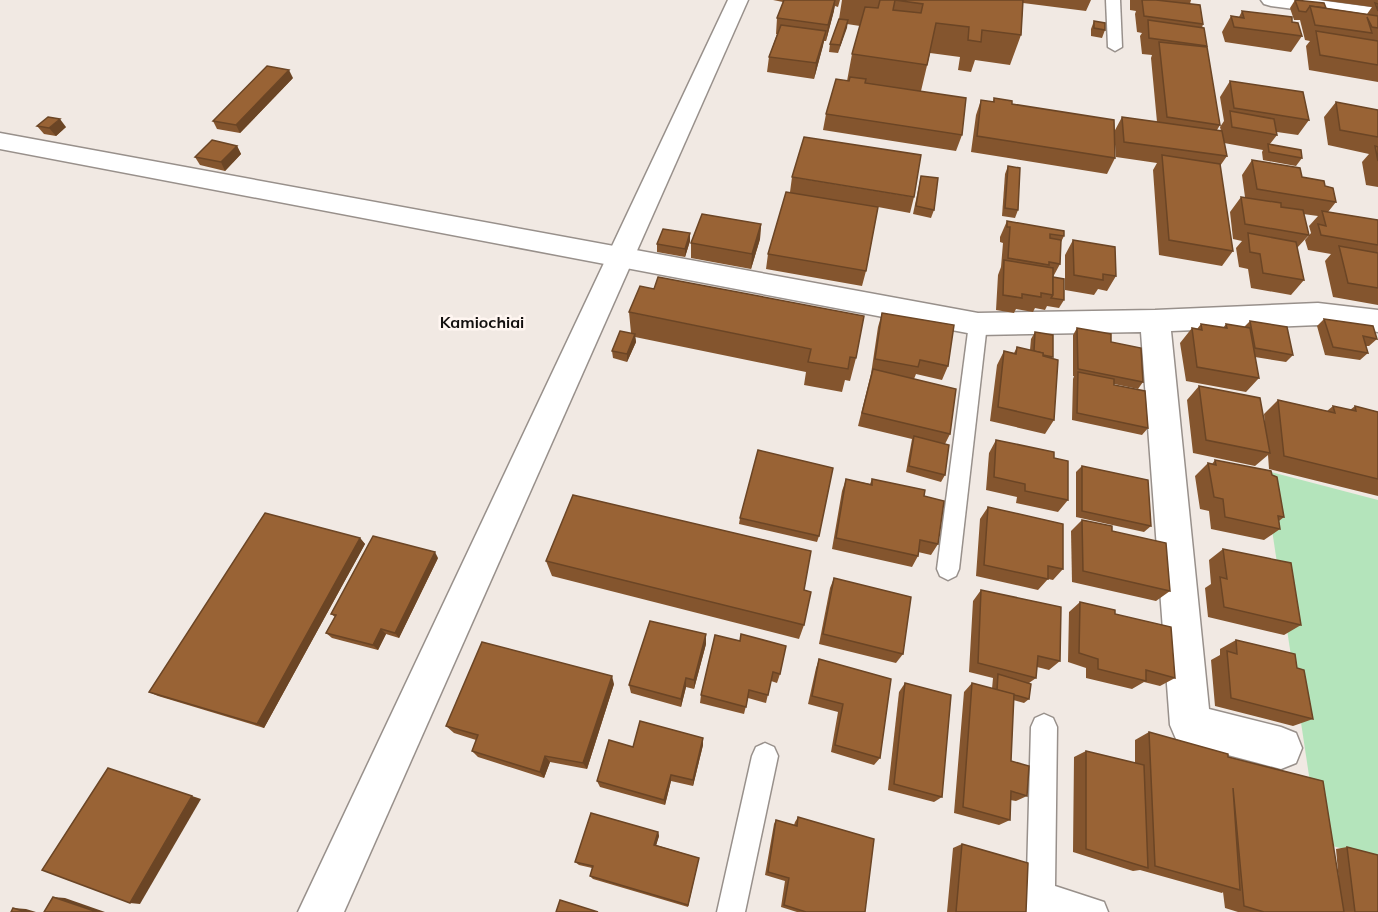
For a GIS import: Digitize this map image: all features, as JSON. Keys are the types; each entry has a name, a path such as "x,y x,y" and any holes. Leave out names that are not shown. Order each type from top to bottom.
{"street":[{"path":"321,912 738,0"},
{"path":"1271,0 1378,14"},
{"path":"0,141 978,324 1155,321 1318,314 1378,321"},
{"path":"1155,321 1190,725 1281,748"}],"lane":[{"path":"1113,0 1115,46"},
{"path":"948,569 978,324"},
{"path":"1044,728 1040,904 1094,912"},
{"path":"731,912 765,756"}],"green space":[{"path":"1263,470 1378,500 1378,859 1319,842"}],"building":[{"path":"784,0 835,0 828,25 777,18"},
{"path":"880,0 895,0 1023,0 1021,35 982,30 981,42 968,40 969,27 936,23 927,65 852,54 865,7 878,8","holes":["895,0 923,4 921,13 893,10"]},
{"path":"1142,0 1200,5 1203,24 1144,16"},
{"path":"1295,0 1324,3 1326,8 1310,6 1306,12 1299,11"},
{"path":"1310,6 1378,16 1378,28 1372,27 1367,17 1372,33 1315,25"},
{"path":"1242,11 1292,17 1292,22 1298,23 1302,36 1234,27 1231,16 1244,18"},
{"path":"839,19 848,20 840,45 830,44"},
{"path":"1148,20 1204,28 1207,46 1149,38"},
{"path":"1094,21 1105,23 1105,30 1094,28"},
{"path":"781,25 826,31 816,63 769,57"},
{"path":"1316,31 1378,41 1378,65 1320,55"},
{"path":"1159,42 1207,47 1220,125 1167,117"},
{"path":"267,66 289,70 236,125 213,121"},
{"path":"850,77 866,79 865,83 966,98 962,135 826,114 836,79 849,81"},
{"path":"1230,81 1303,92 1309,120 1234,108"},
{"path":"994,98 1012,101 1012,104 1114,120 1115,158 977,136 981,100 994,102"},
{"path":"1336,102 1378,110 1378,137 1340,130"},
{"path":"1230,111 1274,119 1277,135 1232,127"},
{"path":"48,117 60,119 49,128 37,126"},
{"path":"1122,117 1222,131 1227,156 1124,142"},
{"path":"804,137 921,155 914,197 792,177"},
{"path":"212,140 237,146 221,162 195,157"},
{"path":"1268,144 1301,150 1302,158 1269,152"},
{"path":"1162,155 1220,164 1233,251 1169,240"},
{"path":"1252,160 1300,168 1302,177 1324,181 1325,186 1333,188 1336,202 1257,189"},
{"path":"1008,166 1020,168 1018,210 1005,208"},
{"path":"921,176 938,178 934,210 916,206"},
{"path":"786,192 878,207 866,271 768,254"},
{"path":"1241,197 1281,203 1281,207 1303,210 1309,235 1245,224"},
{"path":"1322,211 1378,220 1378,245 1321,235 1318,224 1326,226"},
{"path":"702,214 761,224 752,254 691,243"},
{"path":"1007,221 1064,231 1064,236 1050,234 1050,238 1061,240 1060,264 1049,262 1049,265 1008,258 1010,227 1007,227"},
{"path":"663,229 690,233 685,249 657,244"},
{"path":"1248,233 1296,242 1304,280 1263,273 1260,254 1250,252"},
{"path":"1073,240 1115,247 1116,276 1103,274 1103,280 1074,275"},
{"path":"1339,246 1378,253 1378,288 1348,283"},
{"path":"1004,260 1053,268 1053,295 1041,293 1041,297 1022,294 1022,298 1003,295"},
{"path":"658,277 864,316 856,358 850,357 848,369 808,362 811,349 629,312 640,286 654,289"},
{"path":"1053,277 1064,279 1064,300 1051,298"},
{"path":"882,313 954,325 948,366 920,360 918,367 875,359"},
{"path":"1324,319 1373,326 1377,339 1363,336 1368,353 1333,347"},
{"path":"1250,321 1287,327 1293,355 1255,348"},
{"path":"1201,324 1227,328 1226,324 1250,328 1259,378 1197,367 1192,328 1202,330"},
{"path":"1077,328 1111,334 1111,342 1141,348 1143,382 1078,369"},
{"path":"620,331 635,334 627,354 612,351"},
{"path":"1035,332 1053,335 1053,357 1034,351"},
{"path":"1017,347 1043,353 1043,356 1058,360 1054,420 998,407 1004,351 1016,354"},
{"path":"873,369 956,389 950,434 862,413"},
{"path":"1078,372 1114,379 1114,385 1145,391 1148,428 1077,413"},
{"path":"1199,386 1260,398 1270,453 1206,440"},
{"path":"1278,400 1335,413 1333,406 1356,411 1355,406 1378,412 1378,479 1284,456"},
{"path":"914,436 949,445 945,475 909,466"},
{"path":"996,440 1054,452 1054,458 1068,461 1068,500 1025,491 1025,484 994,477"},
{"path":"758,450 833,468 819,536 740,518"},
{"path":"1215,460 1271,471 1272,475 1277,477 1284,517 1278,516 1280,529 1225,517 1223,499 1214,497 1208,463 1216,465"},
{"path":"1082,466 1148,480 1151,526 1082,511"},
{"path":"846,479 872,485 872,479 925,490 924,496 944,501 938,544 920,540 918,556 836,538"},
{"path":"573,495 811,551 804,590 811,592 804,625 546,561"},
{"path":"988,507 1063,524 1063,569 1048,566 1048,579 984,565"},
{"path":"265,513 360,538 257,724 149,692"},
{"path":"1082,520 1112,526 1112,531 1166,543 1170,591 1083,571"},
{"path":"373,536 435,552 395,633 381,629 373,645 326,633 336,615 331,614"},
{"path":"1223,549 1291,563 1301,625 1224,607 1220,577 1227,579"},
{"path":"834,578 911,597 903,654 823,634"},
{"path":"981,590 1061,607 1060,661 1038,656 1036,678 978,663"},
{"path":"1080,602 1115,610 1115,614 1171,627 1175,678 1146,670 1146,681 1098,669 1098,659 1079,653"},
{"path":"650,621 706,634 694,680 686,678 681,699 629,685"},
{"path":"741,634 786,646 780,674 773,672 768,695 749,690 746,707 701,695 715,635 740,641"},
{"path":"1236,640 1295,654 1297,668 1304,670 1313,719 1231,698 1227,651 1237,654"},
{"path":"482,642 612,676 583,763 545,756 540,772 472,751 478,735 446,726"},
{"path":"819,659 891,679 880,758 835,745 843,704 812,696"},
{"path":"998,674 1031,684 1029,699 997,690"},
{"path":"905,683 951,695 942,797 894,784"},
{"path":"972,683 1014,694 1011,761 1029,766 1027,796 1011,791 1010,820 963,807"},
{"path":"640,721 703,738 693,780 671,775 664,800 597,781 609,740 633,747"},
{"path":"1149,732 1228,754 1228,757 1323,781 1344,912 1264,912 1244,906 1233,788 1240,890 1155,866"},
{"path":"1086,751 1144,765 1148,868 1086,849"},
{"path":"108,768 192,796 130,903 42,870"},
{"path":"591,813 658,832 654,845 699,858 688,905 590,876 593,866 575,862"},
{"path":"798,817 874,839 865,912 806,912 784,905 789,878 768,872 776,820 797,826"},
{"path":"962,844 1028,863 1026,912 956,912"},
{"path":"1347,847 1378,855 1378,912 1355,912"},
{"path":"53,897 97,912 44,912"},
{"path":"560,900 598,912 556,912"},
{"path":"13,908 26,912 11,912"}],"district":[{"name":"Kamiochiai","path":"482,322"}]}
